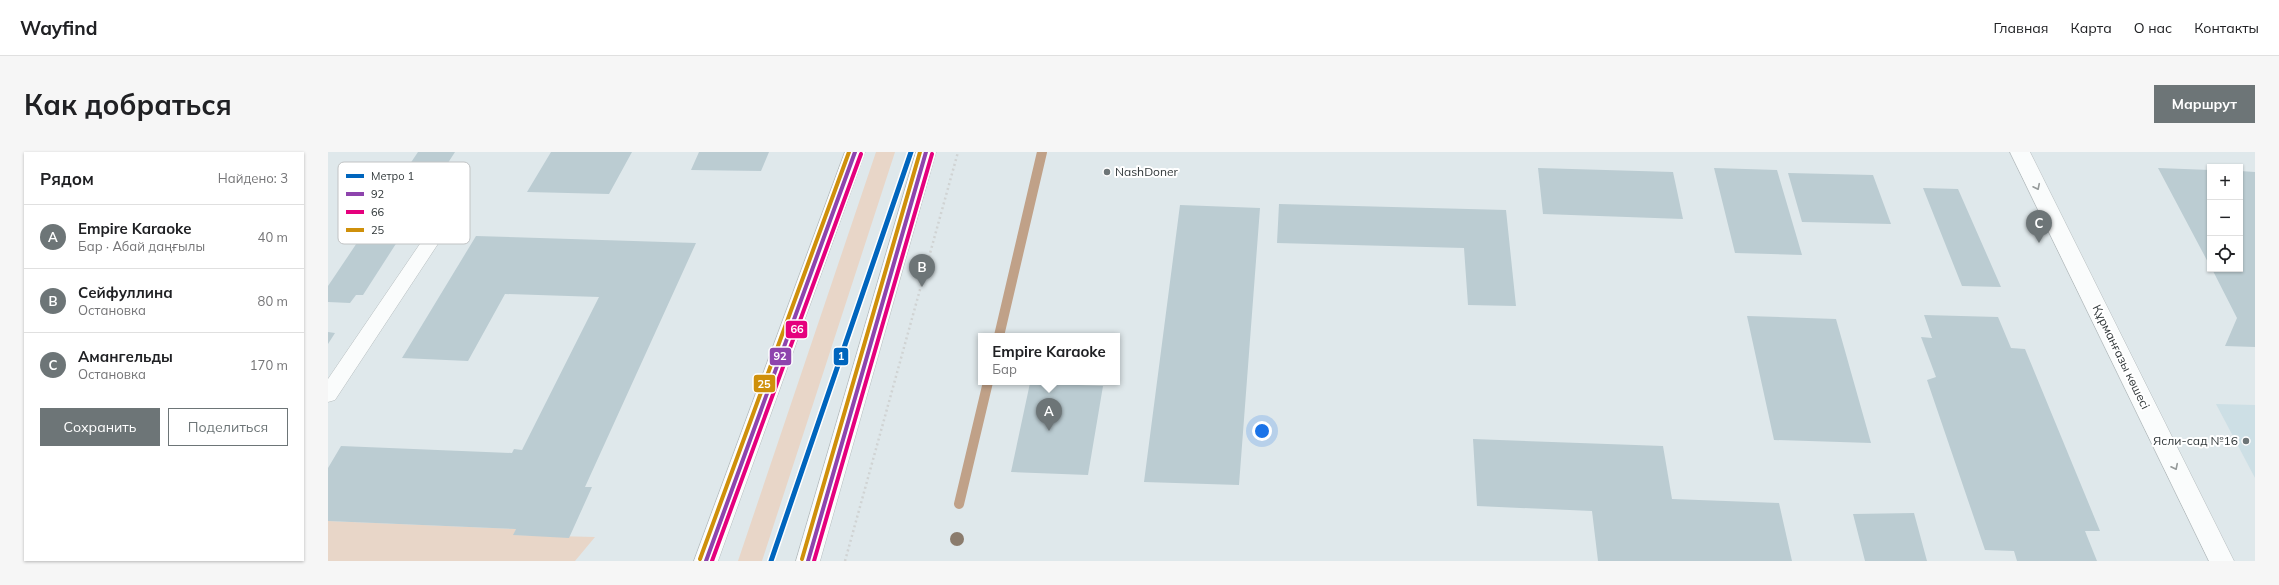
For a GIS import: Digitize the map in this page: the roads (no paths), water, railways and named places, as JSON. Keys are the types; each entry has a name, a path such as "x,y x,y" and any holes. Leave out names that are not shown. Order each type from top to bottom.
{"main road":[{"path":"706,561 855,152"},
{"path":"808,561 926,152"},
{"name":"Құрманғазы көшесі","path":"2020,152 2222,561"}],"lane":[{"path":"328,394 429,244"}],"waterway":[{"path":"1000,333 1042,152"},
{"path":"959,504 987,385"}],"metro line":[{"name":"1","path":"771,561 911,152"}],"place":[{"name":"NashDoner","path":"1107,172"},
{"name":"Амангельды","path":"2039,243"},
{"name":"Сейфуллина","path":"922,287"},
{"name":"Empire Karaoke","path":"1049,431"},
{"name":"Ясли-сад №16","path":"2246,441"}]}
